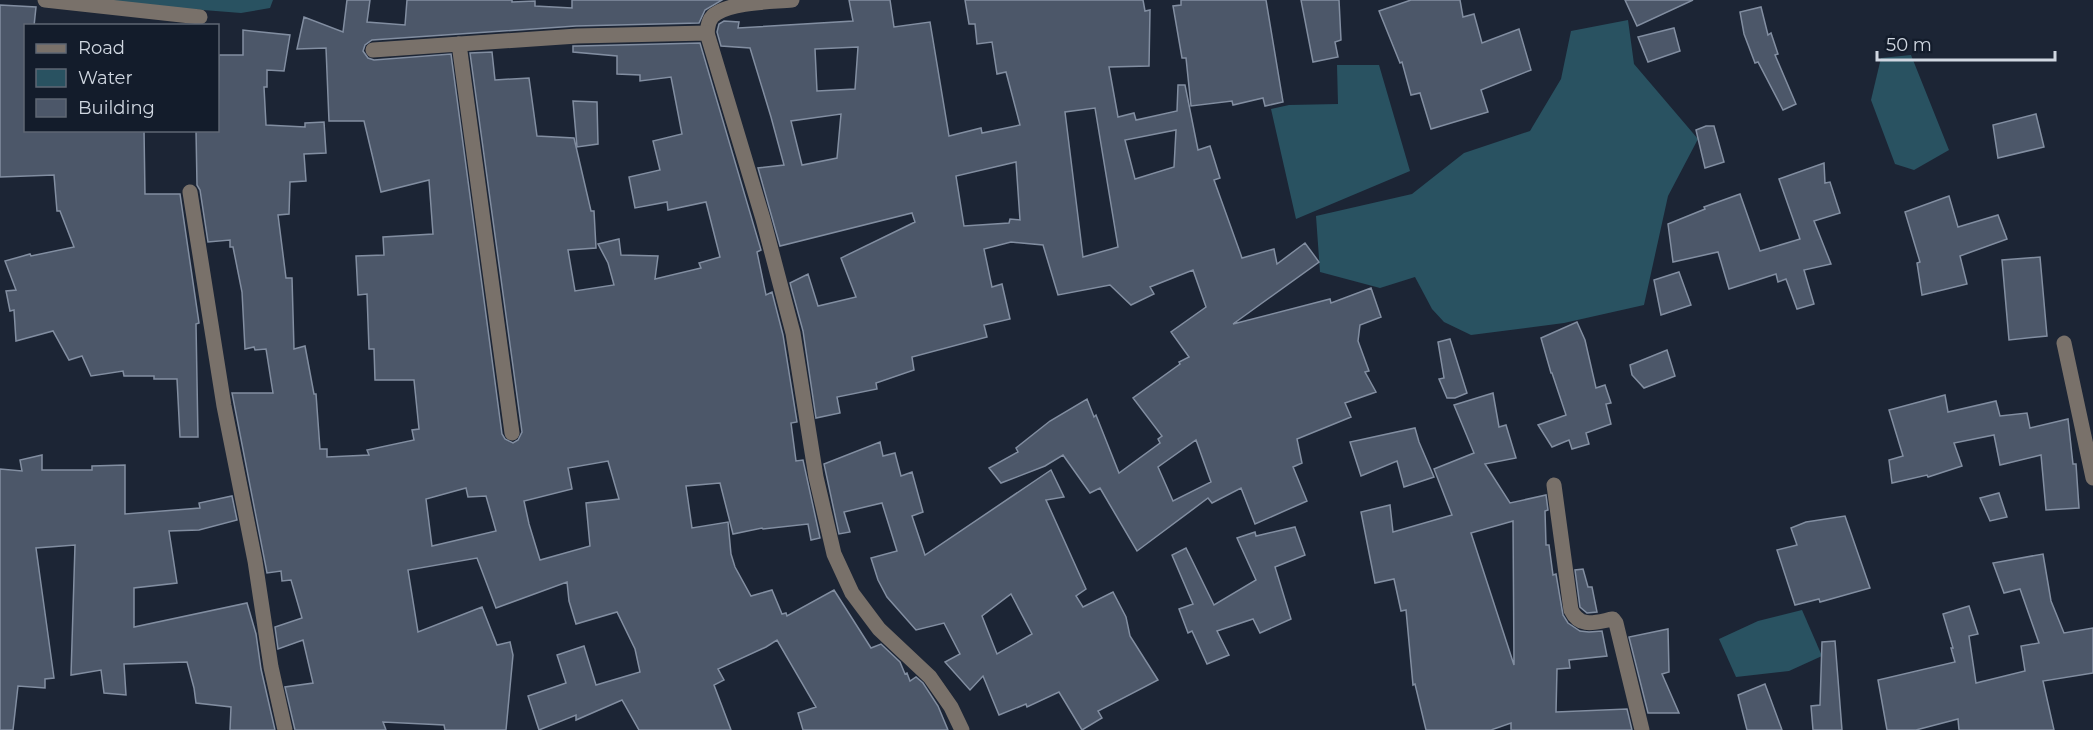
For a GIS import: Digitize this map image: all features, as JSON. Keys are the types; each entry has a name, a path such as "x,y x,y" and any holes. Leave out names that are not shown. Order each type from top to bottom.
{"street":[{"path":"45,0 200,16"},
{"path":"792,0 730,8 715,13 709,22 707,33 763,219 793,333 816,477 834,554 852,593 879,629 930,678 951,707 962,730"},
{"path":"373,50 577,36 707,33"},
{"path":"459,44 512,433"},
{"path":"190,192 224,406 255,561 271,667 285,730"},
{"path":"2064,343 2093,478"},
{"path":"1554,485 1571,610 1575,618 1583,623 1613,619 1616,623 1642,730"}],"water":[{"path":"77,0 273,0 270,8 241,13"},
{"path":"1628,20 1634,64 1698,139 1668,196 1644,305 1564,323 1471,335 1444,322 1432,309 1415,277 1380,288 1320,272 1316,216 1412,194 1464,153 1530,131 1561,79 1571,31"},
{"path":"1911,55 1949,150 1914,170 1895,164 1871,100 1881,58"},
{"path":"1337,65 1379,65 1410,171 1296,219 1271,109 1289,105 1338,104"},
{"path":"1802,610 1822,656 1789,671 1736,677 1719,639 1758,621"}],"building":[{"path":"347,0 370,0 367,22 405,25 407,0 535,1 535,6 572,8 572,0 722,0 705,10 699,23 576,26 372,40 365,45 363,51 368,58 374,60 451,54 502,434 505,439 513,443 518,440 522,432 470,53 492,52 495,80 529,78 537,136 574,138 591,211 594,211 596,248 568,250 575,291 614,285 608,263 598,244 619,239 621,255 658,256 655,279 701,268 699,263 720,257 706,202 668,210 667,202 635,208 629,177 660,170 653,141 682,134 671,77 640,81 640,75 617,74 617,56 573,52 573,46 700,43 761,250 757,252 766,295 772,292 783,335 797,422 791,423 796,461 803,460 820,538 811,540 808,524 762,528 733,534 720,483 686,486 692,528 728,522 731,554 735,567 751,596 772,590 782,614 786,613 787,616 834,590 871,648 881,644 900,662 910,681 916,677 923,683 938,706 948,730 803,730 798,713 816,707 777,640 718,669 724,680 714,685 731,730 639,730 622,700 576,720 576,715 539,730 528,696 566,683 557,655 584,646 596,685 640,672 635,649 617,612 576,624 569,601 567,582 496,608 477,558 408,570 418,632 482,607 497,645 510,642 513,655 506,730 445,730 444,725 383,722 386,730 295,730 285,687 313,683 303,640 278,649 275,627 302,618 291,580 282,581 281,571 267,573 232,393 273,393 266,349 255,350 254,347 245,349 242,292 233,247 230,247 230,240 208,242 200,190 197,185 196,132 219,132 219,55 243,55 243,30 290,35 284,71 267,70 267,87 264,87 266,125 305,127 305,123 324,122 326,153 304,154 306,181 290,182 289,214 278,215 286,278 292,278 294,349 305,346 314,394 316,394 320,449 327,449 327,457 369,455 367,450 414,440 412,430 419,429 414,380 375,380 374,349 369,349 367,294 358,295 356,256 384,255 383,237 433,234 429,180 381,192 364,121 329,121 326,48 297,49 304,17 343,32","holes":["608,461 619,499 586,503 590,546 540,560 524,501 572,489 568,468","466,488 468,497 486,496 496,531 432,546 426,499"]},
{"path":"849,0 890,0 894,27 930,22 949,136 981,128 982,133 1020,125 1006,72 997,74 992,42 977,44 975,24 969,24 965,0 1143,0 1145,11 1150,10 1149,66 1109,67 1118,117 1134,113 1136,120 1177,111 1178,85 1185,85 1198,150 1210,146 1220,178 1214,180 1242,258 1274,249 1277,264 1305,243 1319,262 1233,324 1330,299 1331,303 1371,288 1381,317 1360,325 1358,341 1369,371 1365,372 1376,392 1345,403 1351,417 1297,439 1302,463 1293,467 1307,501 1255,524 1241,488 1212,503 1208,498 1137,551 1100,488 1090,493 1063,455 1045,466 1001,483 989,468 1018,452 1016,448 1050,421 1087,399 1094,417 1096,415 1119,473 1160,443 1158,439 1162,436 1133,398 1180,364 1179,362 1189,357 1171,332 1206,307 1193,270 1150,287 1154,294 1131,305 1110,285 1058,295 1043,245 1011,242 984,249 992,287 1002,284 1010,319 984,325 987,337 912,357 914,370 876,383 877,389 837,397 840,413 816,418 803,331 790,283 808,274 818,306 856,297 841,258 915,222 912,213 780,246 758,168 784,165 771,117 750,48 721,46 717,32 719,24 724,21 739,22 738,28 853,21","holes":["858,47 855,89 817,91 815,49","1095,108 1118,247 1083,257 1065,112","841,114 837,158 802,165 791,121","1176,130 1174,167 1135,179 1125,140","1016,162 1020,220 1010,219 1009,223 964,226 956,176","1196,440 1211,482 1173,501 1158,467"]},
{"path":"1181,0 1266,0 1283,102 1265,106 1263,98 1233,105 1232,101 1191,106 1186,58 1182,58 1173,6 1181,5"},
{"path":"1301,0 1339,0 1341,40 1335,42 1338,57 1313,62"},
{"path":"1411,0 1460,0 1463,17 1474,14 1482,43 1519,29 1531,70 1481,90 1488,112 1431,129 1420,93 1411,95 1402,62 1400,63 1379,11"},
{"path":"1625,0 1693,0 1637,26"},
{"path":"0,5 36,7 34,24 24,24 24,132 144,132 145,194 180,194 199,323 196,324 198,437 180,437 177,379 124,376 123,371 91,376 82,356 69,360 53,331 16,341 14,310 10,311 6,291 16,290 5,261 30,254 31,256 74,247 60,211 57,211 54,175 0,177"},
{"path":"1761,7 1768,35 1771,33 1778,54 1775,55 1796,104 1783,110 1758,62 1755,63 1744,34 1740,12"},
{"path":"1674,28 1680,51 1648,62 1638,37"},
{"path":"573,101 597,102 598,144 577,147"},
{"path":"2036,114 2044,147 1998,158 1993,125"},
{"path":"1714,126 1724,162 1705,168 1696,130"},
{"path":"1824,163 1825,183 1830,182 1840,213 1814,221 1831,264 1804,270 1814,304 1797,309 1786,279 1778,282 1776,274 1729,289 1718,252 1673,262 1668,224 1705,209 1704,207 1740,194 1760,251 1800,239 1779,179"},
{"path":"1949,196 1958,227 1998,215 2007,239 1960,256 1967,284 1922,295 1917,263 1920,262 1905,212"},
{"path":"2040,257 2047,336 2009,340 2002,260"},
{"path":"1679,272 1691,305 1661,315 1654,280"},
{"path":"1577,322 1585,340 1596,388 1605,385 1611,403 1606,404 1611,424 1586,433 1589,444 1572,449 1569,440 1552,447 1538,425 1566,415 1541,338"},
{"path":"1450,339 1467,393 1455,398 1447,398 1439,379 1444,378 1438,342"},
{"path":"1667,350 1675,376 1644,388 1632,375 1630,365"},
{"path":"1493,393 1499,427 1506,425 1516,458 1485,464 1510,503 1546,495 1548,510 1545,511 1546,545 1549,545 1553,575 1556,574 1563,615 1568,623 1580,631 1602,631 1607,656 1569,660 1570,668 1557,669 1556,712 1627,709 1632,730 1511,730 1511,723 1491,730 1426,730 1415,684 1413,685 1406,610 1401,611 1394,579 1375,583 1361,512 1390,505 1393,532 1452,515 1434,469 1474,453 1454,405","holes":["1513,521 1514,665 1471,533"]},
{"path":"1945,395 1948,412 1996,401 2000,416 2027,413 2030,428 2068,419 2073,464 2076,464 2079,508 2046,510 2041,455 2000,465 1994,435 1954,443 1962,466 1928,477 1927,475 1892,483 1889,460 1903,456 1889,410"},
{"path":"1415,428 1434,477 1404,487 1397,461 1361,476 1350,442"},
{"path":"880,442 883,456 895,453 901,476 912,472 923,512 912,516 925,555 1051,470 1064,497 1046,500 1086,589 1076,596 1083,607 1113,592 1126,617 1130,636 1158,680 1098,711 1102,718 1082,730 1059,692 1027,707 1026,704 999,715 983,676 970,690 945,662 960,654 944,623 916,630 887,597 878,580 871,558 897,551 882,503 844,512 850,532 839,534 824,464","holes":["1011,594 1032,634 997,654 982,616"]},
{"path":"42,455 42,470 92,470 92,466 125,465 125,514 200,508 199,503 232,496 237,520 199,530 169,531 177,583 134,588 134,627 247,603 256,634 261,669 275,730 230,730 231,707 196,703 187,662 124,664 126,695 104,693 101,670 71,675 75,545 36,548 54,678 45,679 45,688 18,686 13,730 0,730 0,469 22,471 20,460"},
{"path":"1999,493 2007,517 1990,521 1980,498"},
{"path":"1845,516 1870,588 1820,602 1819,599 1795,605 1777,550 1797,545 1791,528 1806,522"},
{"path":"1295,527 1305,555 1275,567 1291,619 1260,633 1253,619 1217,631 1229,655 1207,664 1192,631 1188,633 1179,609 1193,604 1172,555 1186,548 1214,605 1256,580 1237,538 1255,532 1256,536"},
{"path":"2043,554 2051,601 2064,633 2093,628 2093,673 2043,681 2054,730 1959,730 1958,719 1916,730 1887,730 1878,680 1955,662 1943,614 1969,606 1978,634 1969,636 1976,683 2025,671 2021,646 2039,643 2020,589 2004,593 1993,563"},
{"path":"1583,569 1588,587 1592,587 1597,612 1587,613 1580,607 1575,570"},
{"path":"1668,629 1669,672 1662,674 1679,713 1648,713 1629,637"},
{"path":"1835,641 1842,730 1813,730 1811,706 1820,705 1822,642"},
{"path":"1765,684 1782,730 1747,730 1738,695"}]}
